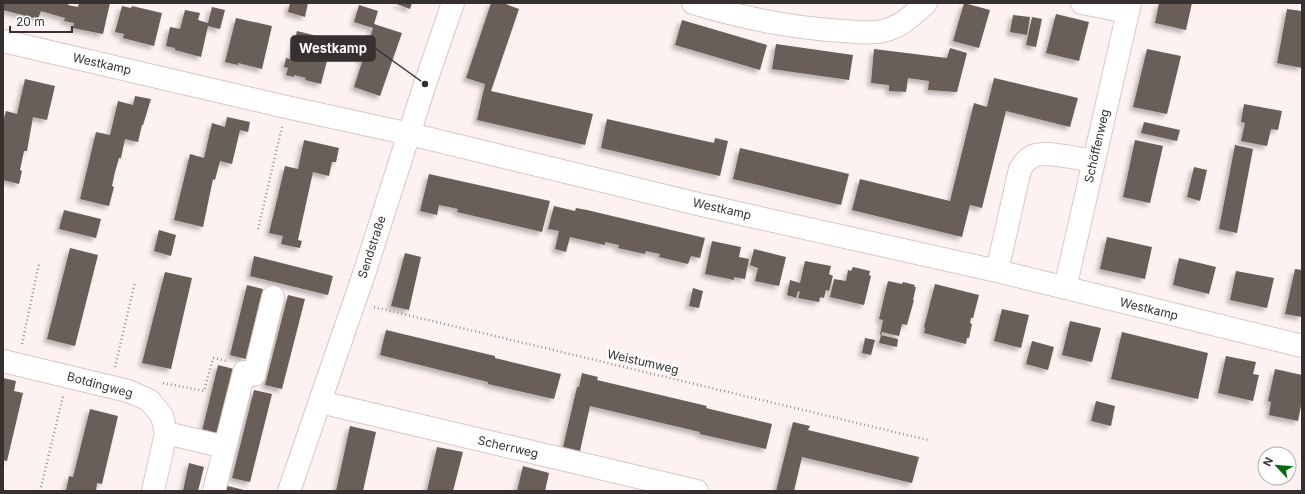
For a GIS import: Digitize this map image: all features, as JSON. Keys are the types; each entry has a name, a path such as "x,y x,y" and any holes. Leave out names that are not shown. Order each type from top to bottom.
{"street":[{"name":"Sendstraße","path":"289,491 454,3"},
{"path":"693,3 744,16 814,29 864,33 883,31 902,24 926,3"},
{"path":"1082,3 1129,8"},
{"name":"Schöffenweg","path":"1065,288 1129,8"},
{"name":"Westkamp","path":"3,41 286,107 410,134 702,205 997,271 1302,346"},
{"path":"997,271 1020,169 1026,160 1036,155 1051,154 1093,161"},
{"path":"214,491 244,372 254,375 273,297"},
{"name":"Botdingweg","path":"3,361 128,391 149,400 162,416 166,433"},
{"name":"Scherrweg","path":"320,402 697,491"},
{"path":"152,491 166,433 225,447"}],"path":[{"path":"258,229 286,107"},
{"path":"22,346 39,264"},
{"path":"115,368 135,282"},
{"name":"Weistumweg","path":"354,302 928,440"},
{"path":"159,382 204,391 213,358 237,363 244,372"},
{"path":"40,491 68,376"}],"building":[{"path":"3,3 69,3 68,5 78,7 79,3 110,3 103,34 73,28 74,23 64,21 65,18 41,11 38,19 3,10"},
{"path":"290,3 308,3 305,17 288,12"},
{"path":"394,3 412,3 410,9"},
{"path":"491,3 503,3 519,9 491,91 593,114 585,145 477,120 485,84 466,78"},
{"path":"964,3 990,10 979,48 953,41"},
{"path":"1159,3 1192,3 1186,30 1155,23"},
{"path":"359,5 378,11 374,24 402,33 380,96 354,87 363,59 357,57 360,49 366,51 373,28 354,22"},
{"path":"122,6 131,8 132,6 162,13 154,46 123,38 124,34 115,32"},
{"path":"212,7 225,10 220,29 208,26 201,57 166,46 170,27 180,29 185,10 200,13 198,20 208,23"},
{"path":"1287,9 1302,11 1302,68 1277,63"},
{"path":"1056,14 1089,22 1079,61 1046,53"},
{"path":"1013,15 1030,17 1027,35 1010,32"},
{"path":"1032,17 1042,19 1036,47 1026,45"},
{"path":"236,18 272,26 262,69 238,63 238,65 225,62"},
{"path":"682,20 767,45 760,70 675,45"},
{"path":"297,31 317,36 314,49 329,53 321,84 305,80 306,78 286,75 288,68 284,67 286,58 290,59"},
{"path":"776,44 853,55 849,80 772,69"},
{"path":"950,48 967,53 957,92 928,90 929,81 908,78 906,92 889,91 889,85 871,83 874,49 947,58"},
{"path":"1147,49 1181,56 1167,114 1133,107"},
{"path":"994,78 1078,98 1070,127 1006,111 982,208 970,205 962,237 852,210 860,179 950,201 974,103 987,107"},
{"path":"25,79 55,86 47,120 33,117 27,151 24,151 20,170 22,171 19,184 3,180 3,122 6,111 17,114"},
{"path":"135,96 151,99 138,142 125,139 121,158 119,158 115,172 112,186 114,187 109,206 80,199 96,132 110,135 118,101 133,105"},
{"path":"1244,104 1282,111 1278,130 1271,129 1267,146 1241,141 1245,123 1241,122"},
{"path":"227,117 250,122 248,132 240,130 232,164 220,161 215,180 213,179 203,227 174,220 190,154 204,158 212,123 225,127"},
{"path":"607,119 714,143 715,138 728,141 720,176 601,148"},
{"path":"1144,122 1180,130 1177,141 1141,133"},
{"path":"304,140 339,148 336,162 332,162 329,176 313,172 298,240 302,241 300,248 281,244 283,236 269,233 285,166 298,169"},
{"path":"1135,140 1163,146 1150,203 1123,197"},
{"path":"1235,145 1253,149 1237,233 1219,229"},
{"path":"740,148 849,174 841,205 733,179"},
{"path":"1194,167 1207,170 1200,201 1187,197"},
{"path":"429,174 550,201 542,232 457,212 458,209 439,205 437,215 420,211"},
{"path":"554,206 575,211 576,208 587,210 705,238 700,258 691,256 688,264 659,257 660,254 646,251 645,254 618,248 619,245 605,242 605,245 570,237 566,252 555,249 559,231 548,229"},
{"path":"64,210 101,219 96,238 59,229"},
{"path":"159,230 176,235 171,256 154,251"},
{"path":"1107,237 1152,247 1145,279 1100,269"},
{"path":"712,241 741,247 739,257 749,259 745,279 734,277 734,280 705,274"},
{"path":"70,248 98,255 75,346 47,339"},
{"path":"754,249 786,257 779,286 755,281 758,268 750,265"},
{"path":"405,253 421,257 409,310 391,306"},
{"path":"254,256 333,276 328,295 250,276"},
{"path":"1179,258 1216,267 1209,294 1173,285"},
{"path":"805,261 831,266 829,274 833,276 829,291 826,290 824,298 820,297 819,302 798,298 800,292 798,291 796,298 787,295 790,280 800,283"},
{"path":"853,267 870,271 869,275 871,276 864,305 830,297 834,279 846,281 848,270 851,271"},
{"path":"1295,269 1302,270 1302,317 1285,314"},
{"path":"1236,271 1274,278 1267,308 1230,300"},
{"path":"165,272 192,278 171,369 142,363"},
{"path":"888,281 902,284 903,282 915,285 914,300 907,325 902,324 899,336 882,332 881,335 883,320 879,319"},
{"path":"935,284 979,295 973,318 971,318 970,323 972,324 966,344 924,333 924,327"},
{"path":"247,285 263,289 246,359 230,355"},
{"path":"693,288 703,291 699,308 689,306"},
{"path":"288,295 305,299 282,389 265,385"},
{"path":"1002,309 1029,315 1021,348 994,341"},
{"path":"1070,321 1101,328 1092,362 1062,355"},
{"path":"386,330 495,356 495,358 561,374 554,399 488,384 488,382 380,355"},
{"path":"1122,332 1208,353 1198,399 1111,379"},
{"path":"881,335 898,339 897,347 879,343"},
{"path":"865,338 875,340 871,355 862,353"},
{"path":"1032,341 1054,347 1048,370 1026,364"},
{"path":"1226,356 1256,362 1253,374 1259,375 1253,401 1218,393"},
{"path":"218,365 234,369 217,439 201,435"},
{"path":"1275,369 1302,375 1302,401 1298,421 1269,415 1271,402 1268,401"},
{"path":"582,373 598,377 597,380 707,406 706,408 772,424 766,449 590,406 580,451 563,447 577,387 579,387"},
{"path":"3,378 16,381 14,391 23,393 7,461 3,460"},
{"path":"254,390 272,394 250,482 232,478"},
{"path":"1096,401 1115,406 1111,426 1091,421"},
{"path":"90,409 118,416 102,484 97,483 96,491 66,491 69,476 73,477"},
{"path":"793,422 810,426 808,430 919,457 912,483 802,457 794,491 776,491"},
{"path":"350,426 376,432 363,491 336,491"},
{"path":"437,447 463,452 453,491 427,491"},
{"path":"189,463 204,467 198,491 183,491"},
{"path":"523,466 549,473 545,491 517,491"},
{"path":"224,485 244,490 244,491 223,491"}],"place":[{"name":"Westkamp","path":"425,84"}]}
